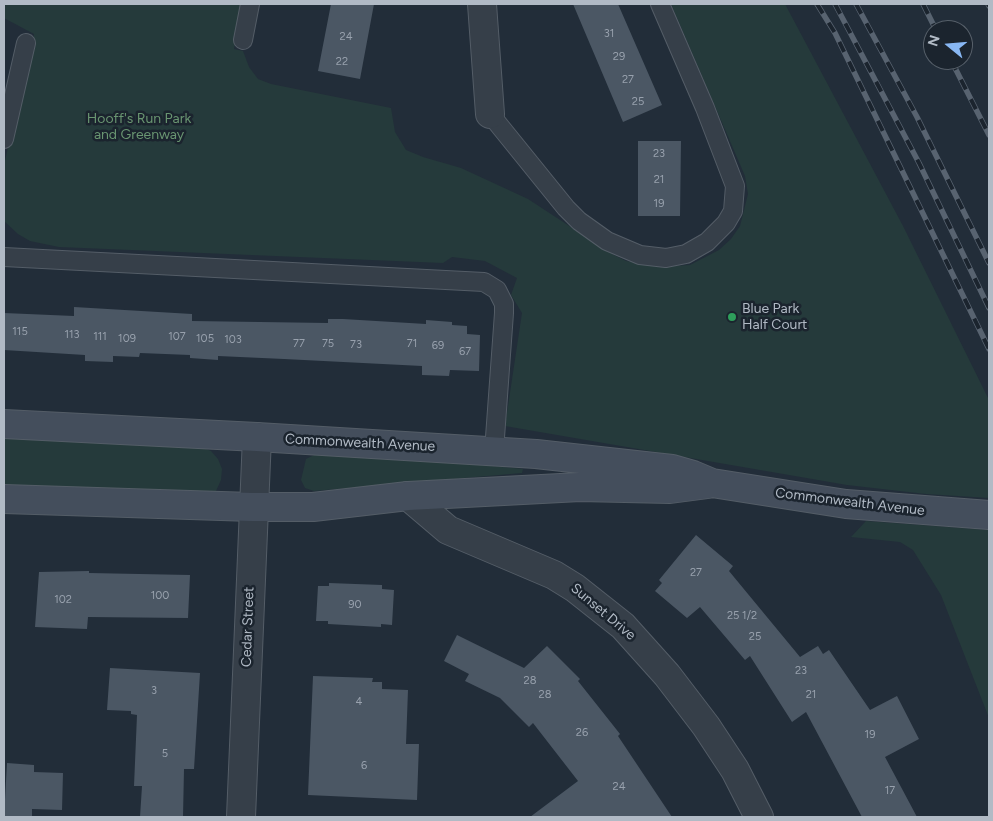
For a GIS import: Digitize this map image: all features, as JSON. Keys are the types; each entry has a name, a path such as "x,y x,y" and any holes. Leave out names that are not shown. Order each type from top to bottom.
{"street":[{"path":"482,4 490,114"},
{"name":"Commonwealth Avenue","path":"4,424 494,451 672,469 693,475 712,484"},
{"name":"Cedar Street","path":"241,817 256,437"},
{"name":"Commonwealth Avenue","path":"4,499 252,508 313,507 408,496 580,487 670,489 712,484 846,504 989,515"},
{"name":"Sunset Drive","path":"408,496 448,530 554,575 575,588 623,626 667,675 706,726 735,770 759,817"}],"lane":[{"path":"243,40 250,4"},
{"path":"490,114 566,208 579,221 607,241 640,255 666,258 686,254 707,242 726,223 733,211 735,186 706,108 660,4"},
{"path":"4,139 26,43"},
{"path":"4,257 484,282 497,290 504,304 494,451"}],"green space":[{"name":"Hooff's Run Park and Greenway","path":"4,4 241,4 234,49 243,51 249,67 258,79 271,84 391,108 395,132 406,150 461,168 528,199 612,254 626,261 659,267 690,265 719,250 731,239 740,226 748,194 745,176 671,4 785,4 903,226 989,400 989,498 926,494 847,485 505,426 522,313 511,295 517,278 485,261 452,257 443,263 59,247 30,241 18,234 4,221 4,165 34,34 4,18"},
{"path":"4,438 201,447 211,451 218,459 222,469 221,480 216,491 206,498 4,491"},
{"path":"316,454 377,455 523,469 522,473 314,491 305,488 301,480 306,459"},
{"path":"866,521 989,530 989,718 941,595 913,550 900,542 851,537"}],"building":[{"path":"331,4 374,4 360,79 318,71"},
{"path":"573,4 618,4 662,105 623,122"},
{"path":"638,141 681,141 680,216 638,216"},
{"path":"74,307 192,314 192,321 328,323 328,319 343,319 426,324 426,320 452,322 452,325 467,326 467,334 480,335 479,371 450,370 449,376 422,375 422,366 218,356 218,360 190,358 190,355 140,353 139,357 113,356 113,362 85,361 85,355 4,350 4,313 74,316"},
{"path":"696,535 733,566 729,571 800,657 818,646 823,654 829,650 870,710 897,696 919,739 885,757 917,817 862,817 806,712 792,722 750,656 745,660 700,607 687,618 655,591 662,583 659,580"},
{"path":"89,571 89,573 190,575 188,618 88,617 87,629 35,627 39,572"},
{"path":"329,583 382,585 382,589 394,590 392,625 381,624 381,627 328,624 328,621 316,621 318,586 329,586"},
{"path":"457,635 524,668 547,646 580,679 578,681 620,734 618,736 672,817 530,817 578,781 533,723 529,727 500,698 465,681 469,674 444,661"},
{"path":"110,668 200,673 194,769 184,769 183,817 140,817 142,786 134,786 137,715 131,714 131,711 107,710"},
{"path":"313,676 373,678 372,682 382,682 382,689 408,690 406,744 419,744 417,800 308,795"},
{"path":"7,763 34,765 34,772 63,773 62,810 32,809 32,817 4,817"}],"railway":[{"path":"817,4 835,33 989,349"},
{"path":"835,4 919,163 989,308"},
{"path":"856,4 917,117 989,263"},
{"path":"923,4 931,20"},
{"path":"956,70 989,135"}],"place":[{"name":"Blue Park Half Court","path":"732,317"}]}
